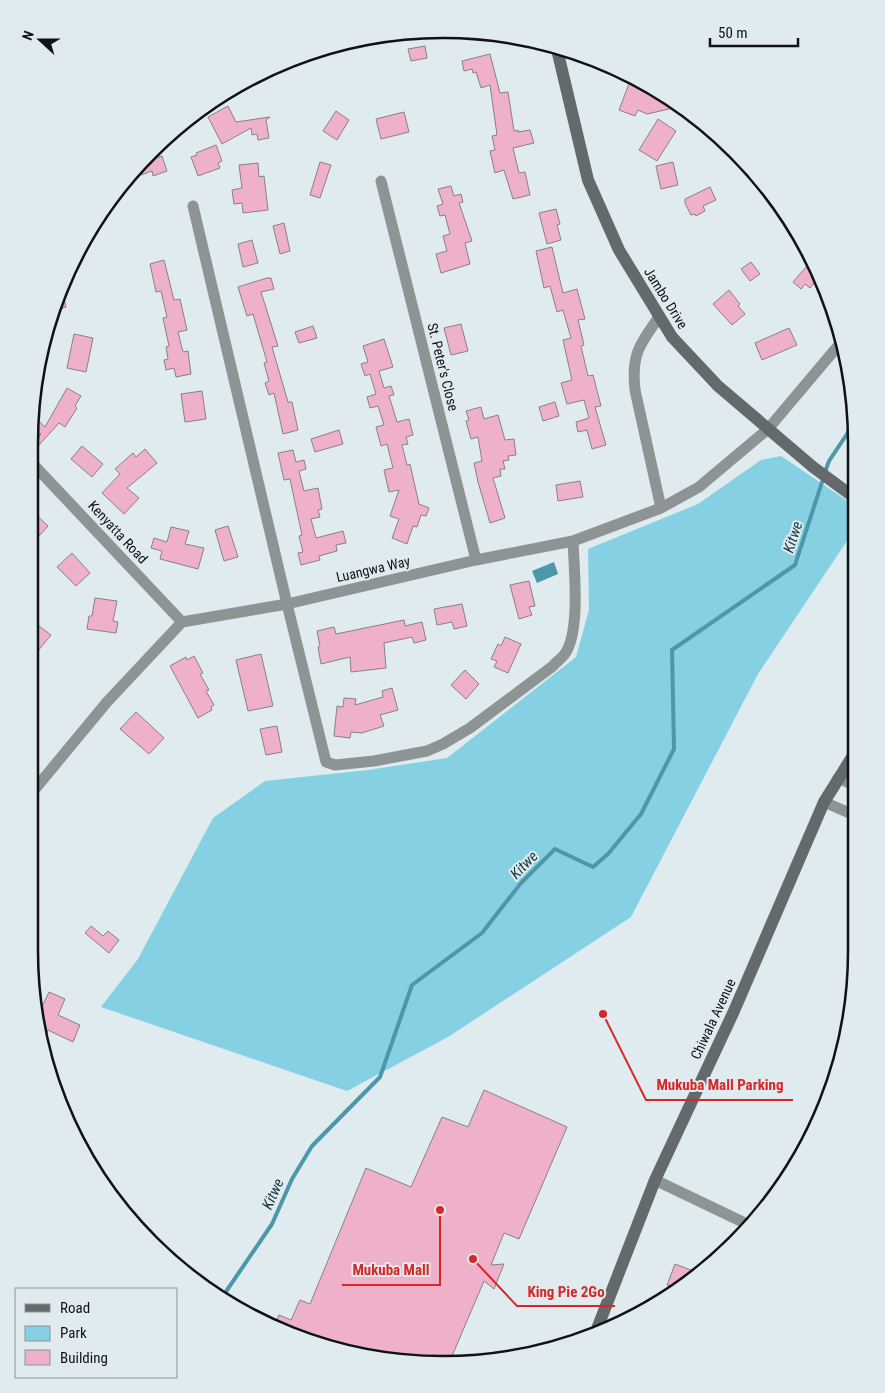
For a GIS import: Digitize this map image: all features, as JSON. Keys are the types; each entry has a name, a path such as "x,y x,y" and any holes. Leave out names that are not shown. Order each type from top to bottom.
{"main road":[{"name":"Jambo Drive","path":"558,54 588,180 619,250 672,337 718,386 813,467 848,493"},
{"name":"Chiwala Avenue","path":"598,1324 655,1180 734,1011 824,802 848,763"}],"street":[{"name":"St. Peter's Close","path":"381,181 476,560"},
{"path":"193,206 326,762 335,765 407,755 444,744 470,728 553,666 564,655 573,631 573,541"},
{"path":"659,317 640,343 633,374 661,508"},
{"name":"Luangwa Way","path":"182,622 287,604 476,560 573,541 661,508 699,487 768,429 836,348"},
{"name":"Kenyatta Road","path":"38,469 182,622"},
{"path":"38,785 107,702 182,622"},
{"path":"838,778 848,782"},
{"path":"824,802 848,812"},
{"path":"655,1180 743,1222"}],"green space":[{"path":"781,456 848,501 848,539 758,674 631,917 448,1037 347,1091 101,1007 138,959 213,818 265,781 368,770 447,758 576,657 589,610 588,549 698,504 761,460"}],"shaded area":[{"path":"554,562 558,574 537,583 532,571"}],"building":[{"path":"425,46 427,58 411,61 408,49"},
{"path":"490,54 500,93 508,92 514,131 530,130 534,143 513,148 519,173 525,172 530,195 513,199 504,170 495,173 490,151 495,150 492,136 497,135 490,85 481,88 476,72 473,73 472,69 464,71 462,61"},
{"path":"629,83 671,108 647,114 638,110 635,116 619,110"},
{"path":"228,106 236,122 270,117 266,120 269,138 258,140 257,134 252,135 251,128 222,144 208,117"},
{"path":"336,111 349,120 337,140 323,131"},
{"path":"404,112 409,132 381,139 376,119"},
{"path":"658,119 676,131 657,161 639,150"},
{"path":"216,145 222,161 218,163 220,168 198,176 191,157"},
{"path":"162,156 167,171 153,176 152,171 141,175 140,173 153,159"},
{"path":"320,162 331,165 320,198 310,195"},
{"path":"673,162 678,185 661,189 656,166"},
{"path":"258,163 259,177 264,176 268,210 243,213 242,203 234,204 232,190 242,188 239,165"},
{"path":"451,186 454,196 461,194 463,202 459,203 472,241 465,243 470,264 441,273 436,254 447,251 443,236 450,234 445,215 440,216 437,206 443,204 438,189"},
{"path":"710,187 716,200 703,206 705,211 696,216 695,214 691,215 685,199"},
{"path":"556,209 560,224 557,225 561,240 547,244 539,213"},
{"path":"284,223 290,251 280,254 273,226"},
{"path":"252,240 258,263 243,267 238,244"},
{"path":"552,247 563,293 577,289 585,319 578,320 584,345 581,346 588,376 593,375 601,406 595,407 606,445 592,449 587,430 578,432 576,422 589,418 584,400 567,404 561,383 572,380 563,340 571,338 563,310 557,312 550,286 544,288 536,251"},
{"path":"164,260 174,300 180,299 187,330 178,332 183,352 188,351 191,374 176,377 174,368 166,370 164,360 168,359 166,347 169,346 163,318 167,317 161,291 156,292 150,264"},
{"path":"751,262 760,274 750,281 741,269"},
{"path":"807,266 815,283 810,288 805,284 801,289 793,282"},
{"path":"271,278 274,289 261,292 278,346 272,347 288,402 292,402 298,430 283,434 274,393 269,395 265,383 269,381 264,363 267,362 253,314 247,316 238,287"},
{"path":"729,290 745,314 732,325 713,304"},
{"path":"64,299 66,307 60,309"},
{"path":"461,324 468,351 451,355 444,328"},
{"path":"313,326 317,338 299,343 295,332"},
{"path":"789,328 797,345 762,360 755,343"},
{"path":"74,334 93,338 86,372 67,368"},
{"path":"384,339 393,367 379,371 384,388 391,386 394,395 389,396 397,422 409,419 413,435 406,437 408,444 402,445 407,465 410,464 419,504 429,508 426,516 421,515 417,527 413,526 407,544 392,538 399,519 390,516 399,490 389,492 384,470 393,468 387,444 381,446 376,427 384,425 378,406 370,408 367,397 376,394 370,374 365,376 361,364 368,362 363,346"},
{"path":"67,388 81,396 75,406 77,408 65,427 59,423 39,445 38,439 41,433 38,436 38,420 45,427"},
{"path":"202,391 206,419 185,422 181,394"},
{"path":"555,402 559,416 543,421 539,407"},
{"path":"481,407 484,419 498,415 505,440 514,439 516,455 508,456 509,460 503,461 505,469 500,469 501,476 493,478 505,518 490,523 474,463 482,461 478,437 471,439 466,421 469,420 466,411"},
{"path":"339,430 343,444 315,452 311,439"},
{"path":"82,446 103,464 92,477 71,459"},
{"path":"145,449 157,463 127,488 139,498 124,514 102,493 120,474 115,469 133,453 136,457"},
{"path":"293,450 296,462 304,460 306,469 299,471 304,491 318,488 322,509 318,510 320,517 311,519 316,538 343,531 346,543 336,545 337,551 319,556 320,560 301,565 298,553 303,552 299,536 302,535 290,479 284,480 278,453"},
{"path":"580,481 583,497 558,501 556,485"},
{"path":"38,517 48,526 38,537"},
{"path":"228,526 238,557 224,561 215,530"},
{"path":"171,527 189,531 185,544 204,548 198,569 160,559 162,551 151,548 154,538 167,542"},
{"path":"72,553 90,573 76,586 57,567"},
{"path":"529,581 535,606 529,607 532,615 519,619 510,585"},
{"path":"95,598 117,601 113,621 118,622 116,633 87,629 89,616 92,616"},
{"path":"462,604 467,626 454,629 452,622 437,625 434,609"},
{"path":"404,620 405,626 422,622 426,640 414,643 412,637 384,643 386,668 351,672 350,657 321,664 317,631 334,627 336,634"},
{"path":"38,625 51,635 38,651"},
{"path":"505,637 521,644 508,673 494,667 497,661 491,659 498,644 501,646"},
{"path":"261,654 273,706 248,711 236,660"},
{"path":"194,656 203,673 200,674 209,690 206,691 214,705 211,707 212,710 198,718 170,666 186,657 187,660"},
{"path":"465,670 479,684 466,699 451,685"},
{"path":"392,688 398,710 380,715 384,726 362,733 351,732 350,738 334,736 337,706 343,707 344,698 356,699 355,705 383,697 382,691"},
{"path":"136,712 164,738 149,754 120,729"},
{"path":"277,726 282,752 266,755 260,729"},
{"path":"91,926 103,936 108,931 119,940 109,953 85,933"},
{"path":"49,992 65,999 58,1015 80,1025 73,1042 48,1030 46,1035 42,1007"},
{"path":"484,1090 567,1127 519,1239 504,1233 491,1265 504,1264 494,1289 484,1281 452,1356 416,1355 363,1348 312,1334 277,1320 279,1315 291,1320 300,1300 310,1304 366,1168 411,1187 442,1117 468,1127"},
{"path":"675,1264 691,1270 670,1286 667,1285"}],"waterway":[{"name":"Kitwe","path":"825,472 829,461 848,433"},
{"name":"Kitwe","path":"226,1292 272,1224 292,1179 312,1146 380,1077 412,985 482,933 521,883 555,849 593,867 608,854 641,814 674,749 672,650 795,565 823,479"}],"place":[{"name":"Mukuba Mall Parking","path":"603,1014"},
{"name":"Mukuba Mall","path":"440,1210"},
{"name":"King Pie 2Go","path":"473,1259"}]}
